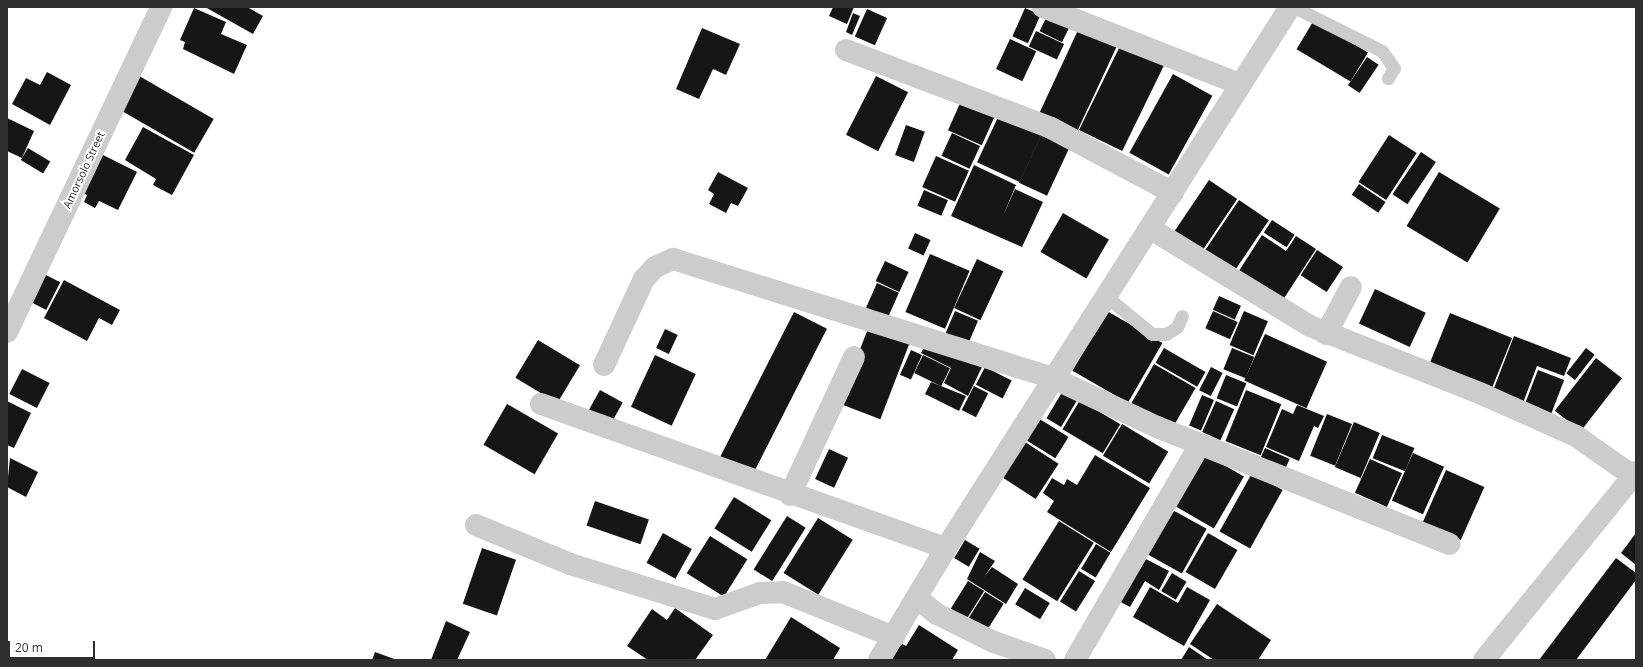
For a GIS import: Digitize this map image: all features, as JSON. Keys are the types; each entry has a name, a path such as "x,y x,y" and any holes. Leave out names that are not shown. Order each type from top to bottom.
{"street":[{"name":"Amorsolo Street","path":"7,332 161,7"},
{"path":"1043,7 1239,84"},
{"path":"880,660 946,548 1151,229 1239,84 1290,7"},
{"path":"846,50 1051,128 1173,193"},
{"path":"1151,229 1326,334 1484,395 1576,436 1635,474 1484,660"},
{"path":"604,365 644,279 655,267 673,259 1055,379 1200,444 1450,544"},
{"path":"1326,334 1352,287"},
{"path":"790,495 854,357"},
{"path":"541,404 790,495 946,548"},
{"path":"1075,660 1200,444"},
{"path":"476,525 570,564 715,609 760,593 783,592 894,637"},
{"path":"917,598 937,614 994,642 1045,660"}],"lane":[{"path":"1294,7 1382,51 1394,68 1388,78"},
{"path":"1107,297 1152,334 1166,334 1177,327 1182,316"}],"building":[{"path":"205,7 247,7 263,16 253,34"},
{"path":"833,7 854,7 847,24 829,16"},
{"path":"194,8 226,22 221,34 247,45 234,74 183,49 185,42 180,40"},
{"path":"1025,8 1041,15 1028,43 1012,36"},
{"path":"867,9 887,18 875,45 855,36"},
{"path":"853,13 860,16 852,35 846,32"},
{"path":"1047,16 1069,27 1062,42 1040,31"},
{"path":"1314,20 1368,52 1350,82 1296,49"},
{"path":"702,28 740,44 726,75 713,69 699,99 676,89"},
{"path":"1079,28 1117,46 1077,131 1039,113"},
{"path":"1036,31 1064,44 1057,60 1029,46"},
{"path":"1010,39 1036,51 1022,81 996,69"},
{"path":"1122,42 1165,63 1122,151 1079,130"},
{"path":"1367,57 1379,65 1360,93 1348,85"},
{"path":"47,72 71,85 50,125 12,104 26,78 40,85"},
{"path":"134,73 214,119 194,153 114,107"},
{"path":"1173,74 1212,96 1169,175 1129,153"},
{"path":"876,76 908,92 878,151 846,135"},
{"path":"961,101 995,116 982,145 948,130"},
{"path":"999,115 1042,135 1020,182 977,162"},
{"path":"7,118 34,131 22,158 7,151"},
{"path":"906,125 925,132 914,162 895,155"},
{"path":"143,127 194,155 172,195 153,185 156,179 125,160"},
{"path":"1043,131 1071,144 1047,196 1019,183"},
{"path":"952,133 980,146 970,169 941,156"},
{"path":"1389,135 1417,153 1386,200 1359,182"},
{"path":"28,148 50,161 43,173 21,160"},
{"path":"1421,152 1436,162 1407,204 1392,194"},
{"path":"99,153 137,172 118,210 99,201 95,208 84,202 87,195 80,191"},
{"path":"936,156 969,171 955,202 922,187"},
{"path":"974,165 1016,185 1003,216 1015,189 1043,202 1022,247 951,216"},
{"path":"718,172 748,188 738,206 731,203 726,213 709,204 714,194 708,190"},
{"path":"1439,172 1500,209 1467,263 1407,226"},
{"path":"1209,180 1237,199 1201,253 1173,234"},
{"path":"1359,184 1386,202 1378,213 1352,195"},
{"path":"924,190 948,200 941,216 917,206"},
{"path":"1239,200 1269,220 1234,272 1204,252"},
{"path":"1063,213 1109,240 1086,278 1040,252"},
{"path":"1272,220 1295,235 1286,247 1264,233"},
{"path":"915,233 931,240 924,255 908,249"},
{"path":"1262,235 1286,251 1296,236 1316,249 1281,303 1237,274"},
{"path":"1317,250 1343,267 1327,292 1301,275"},
{"path":"930,254 970,271 945,329 905,312"},
{"path":"977,259 1003,271 980,320 954,308"},
{"path":"885,261 909,272 899,292 876,281"},
{"path":"38,271 60,282 46,310 24,299"},
{"path":"64,280 120,310 112,325 99,318 87,341 44,318"},
{"path":"877,283 899,293 888,317 866,308"},
{"path":"1375,289 1426,313 1410,347 1359,323"},
{"path":"1219,296 1241,306 1235,319 1213,310"},
{"path":"955,311 978,321 968,345 945,335"},
{"path":"1107,311 1162,343 1128,403 1072,371"},
{"path":"1213,311 1238,322 1230,339 1205,328"},
{"path":"1244,311 1268,321 1253,355 1230,345"},
{"path":"794,312 827,329 751,478 718,461"},
{"path":"1450,313 1512,338 1490,394 1428,369"},
{"path":"869,326 910,342 880,419 839,403"},
{"path":"665,329 678,335 669,354 656,348"},
{"path":"1265,334 1327,362 1306,408 1244,381"},
{"path":"1514,336 1571,358 1564,376 1537,366 1521,408 1491,396"},
{"path":"928,339 982,367 968,396 944,383 951,368 921,353"},
{"path":"538,340 580,365 557,403 515,378"},
{"path":"1164,348 1206,372 1197,387 1156,363"},
{"path":"1232,348 1254,357 1246,378 1223,369"},
{"path":"1586,348 1595,355 1575,380 1566,373"},
{"path":"911,350 922,355 911,380 900,375"},
{"path":"655,355 696,374 672,426 631,407"},
{"path":"923,355 950,368 941,386 914,373"},
{"path":"1596,358 1622,378 1581,431 1555,411"},
{"path":"1154,364 1196,388 1172,430 1130,406"},
{"path":"985,367 1012,381 1003,398 976,385"},
{"path":"1211,367 1223,373 1211,396 1199,390"},
{"path":"22,369 50,383 37,408 9,394"},
{"path":"1538,370 1564,380 1551,414 1525,404"},
{"path":"1226,375 1246,383 1237,406 1217,398"},
{"path":"931,382 966,396 959,411 925,394"},
{"path":"974,386 988,393 976,417 962,410"},
{"path":"1064,389 1079,398 1061,427 1046,418"},
{"path":"600,390 623,403 609,428 586,415"},
{"path":"1246,390 1281,404 1261,455 1225,441"},
{"path":"1202,395 1214,400 1201,430 1189,425"},
{"path":"1080,400 1120,424 1103,453 1062,429"},
{"path":"7,401 31,413 14,448 7,445"},
{"path":"1216,401 1234,409 1220,440 1202,432"},
{"path":"507,404 558,434 535,474 484,445"},
{"path":"1297,405 1324,416 1318,428 1314,426 1299,461 1266,447 1282,409 1293,414"},
{"path":"1327,414 1352,424 1335,466 1310,456"},
{"path":"1038,418 1069,437 1055,458 1025,439"},
{"path":"1354,422 1380,433 1361,478 1335,467"},
{"path":"1122,424 1168,452 1149,484 1103,456"},
{"path":"1382,435 1414,448 1405,471 1373,458"},
{"path":"1025,442 1059,464 1036,499 1002,477"},
{"path":"1265,448 1290,459 1285,470 1260,459"},
{"path":"829,449 848,458 834,488 815,479"},
{"path":"1198,450 1244,476 1214,528 1168,502"},
{"path":"1413,453 1444,467 1423,514 1392,501"},
{"path":"1095,455 1150,488 1111,552 1047,512 1054,501 1043,493 1052,478 1064,485 1067,479 1077,485"},
{"path":"10,458 38,472 26,497 7,487"},
{"path":"1370,459 1402,473 1387,507 1355,493"},
{"path":"1446,470 1484,487 1461,540 1422,523"},
{"path":"1252,473 1283,490 1250,549 1220,532"},
{"path":"734,497 771,520 752,552 714,528"},
{"path":"595,501 649,520 640,544 587,526"},
{"path":"1169,508 1207,529 1182,573 1144,553"},
{"path":"787,516 806,528 772,581 754,569"},
{"path":"818,518 853,540 818,595 784,573"},
{"path":"1059,521 1094,543 1057,601 1022,580"},
{"path":"663,533 692,549 675,579 647,563"},
{"path":"1208,533 1237,550 1215,589 1186,572"},
{"path":"1636,533 1636,565 1621,553"},
{"path":"710,536 747,559 724,597 687,573"},
{"path":"965,540 980,549 969,567 954,558"},
{"path":"1096,544 1111,553 1096,578 1081,569"},
{"path":"482,548 516,560 497,616 463,604"},
{"path":"980,552 995,561 984,577 992,567 1018,584 1006,604 967,579"},
{"path":"1140,556 1169,571 1159,590 1145,581 1130,607 1115,599"},
{"path":"1616,558 1636,573 1636,580 1576,660 1539,660"},
{"path":"1079,571 1095,581 1076,612 1060,602"},
{"path":"1172,573 1187,582 1176,600 1161,591"},
{"path":"968,581 984,591 967,619 951,609"},
{"path":"1150,587 1178,603 1187,587 1210,600 1184,646 1133,617"},
{"path":"1025,588 1050,603 1040,619 1015,604"},
{"path":"985,592 1004,604 986,632 967,621"},
{"path":"1217,604 1271,640 1258,660 1214,660 1190,644"},
{"path":"675,608 713,635 695,660 648,660 627,646 652,609 667,620"},
{"path":"791,617 840,648 833,660 765,660"},
{"path":"446,621 470,632 457,660 431,660"},
{"path":"919,625 958,650 952,660 888,660 899,642 906,646"},
{"path":"1189,647 1208,660 1181,660"},
{"path":"375,652 397,660 372,660"}]}
